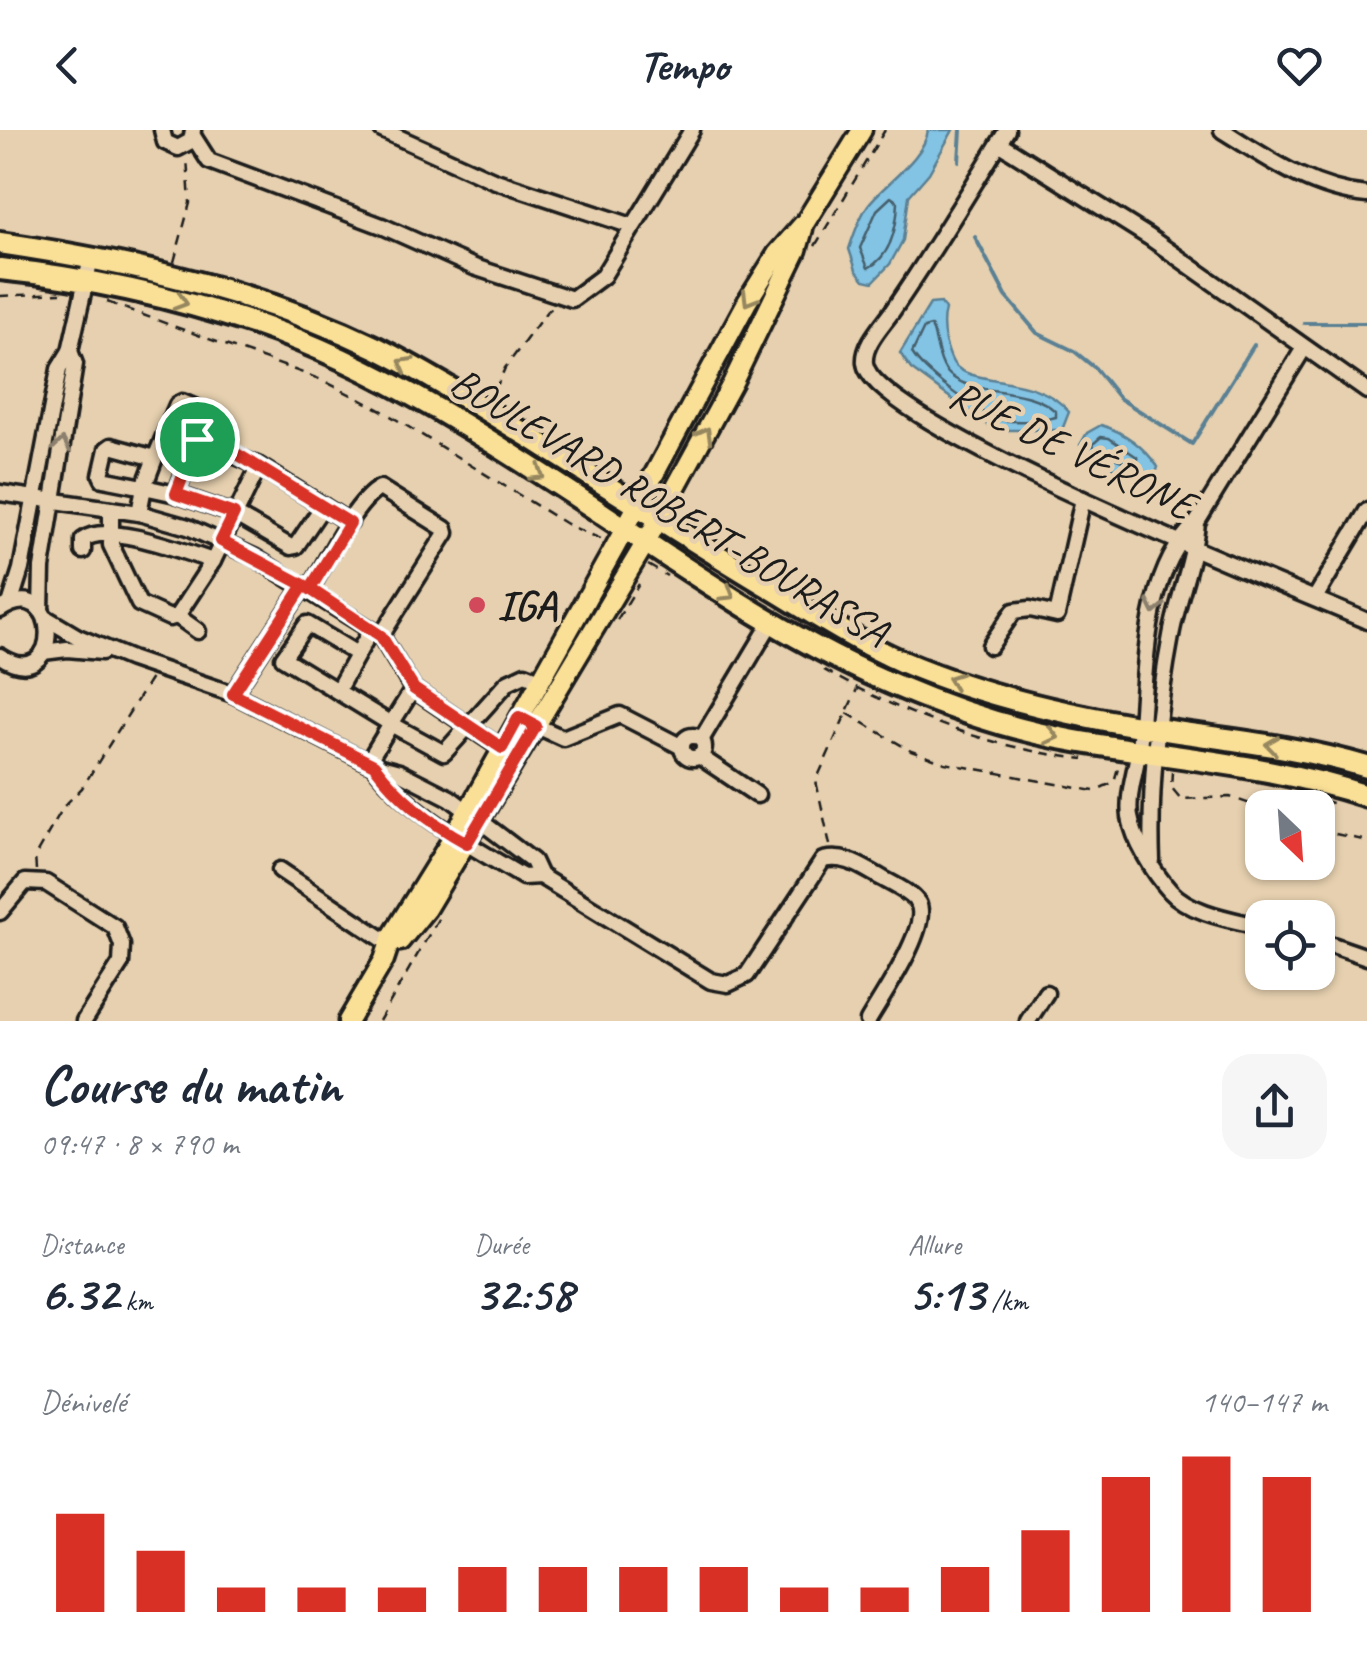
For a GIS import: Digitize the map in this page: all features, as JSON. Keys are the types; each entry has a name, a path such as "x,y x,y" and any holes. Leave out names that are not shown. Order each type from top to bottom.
{"highway":[{"name":"BOULEVARD ROBERT-BOURASSA","path":"0,242 83,275 260,326 311,346 430,406 805,642 894,685 966,714 1068,740 1308,778 1367,796"},
{"name":"BOULEVARD ROBERT-BOURASSA","path":"0,270 170,276 269,304 377,348 470,400 844,632 903,662 970,686 1150,727 1302,750 1367,767"}],"main road":[{"path":"474,815 502,748 528,722 540,680 747,302 777,254 806,221 862,130"},
{"path":"348,1021 387,952 426,909 460,839 528,722 646,542 733,382 806,221"}],"street":[{"path":"162,130 168,146 190,137 209,161 382,226 474,267 572,299 602,276 692,130"},
{"path":"382,130 493,180 632,226"},
{"path":"1222,130 1297,176 1367,195"},
{"path":"1003,137 1367,392"},
{"name":"RUE DE VÉRONE","path":"1003,137 866,350 865,366 873,382 954,435 1083,499 1367,621"},
{"path":"83,275 70,352 60,369 34,498 4,606 27,603 78,637 233,694 371,764 399,772 474,815 532,861 540,876 711,981 728,984 748,975 823,860 840,856 859,865 916,898 922,913 918,932 868,1021"},
{"path":"1152,864 1150,636 1159,589 1177,541 1197,522 1304,348"},
{"path":"43,652 50,635 44,615 42,568 75,364 70,352"},
{"path":"139,513 155,458 182,402 206,415 176,494"},
{"path":"197,439 258,466 350,523"},
{"path":"155,458 112,446 107,449 101,475 234,514 291,547 296,546 323,506"},
{"path":"111,509 109,534 140,604 170,618 177,616 213,561 258,466"},
{"path":"233,694 366,499 380,488 445,529 446,534 357,654 337,690"},
{"path":"0,493 139,513 221,541 307,587 376,633 414,689 502,748"},
{"path":"990,646 1014,611 1057,616 1083,499"},
{"path":"1316,598 1367,512"},
{"path":"1150,727 1179,595 1195,550 1197,522"},
{"path":"83,552 83,540 90,534 109,534 147,540 213,561"},
{"path":"177,616 198,631"},
{"path":"700,748 772,621"},
{"path":"357,654 307,624 283,658 444,753 518,675 540,680"},
{"path":"0,676 7,660 30,661 43,652 67,649 118,653"},
{"path":"371,764 414,689"},
{"path":"528,722 564,738 620,715 682,746 688,738 757,794"},
{"path":"1154,756 1130,816 1136,835 1174,896 1192,906 1245,922"},
{"path":"371,764 388,784 460,839 523,878 540,876"},
{"path":"280,870 387,952"},
{"path":"0,912 25,882 46,883 115,927 122,945 120,963 84,1021"},
{"path":"1335,946 1367,958"},
{"path":"1028,1021 1046,993"}],"path":[{"path":"170,276 190,203 190,137"},
{"path":"0,296 59,294 83,275"},
{"path":"495,390 505,368 547,311 572,299"},
{"path":"106,302 322,380 381,410 568,525 597,537"},
{"path":"35,882 35,856 157,668"},
{"path":"833,858 816,781 863,679"},
{"path":"847,713 911,751 944,763 1000,774 1094,790 1114,782 1119,763"},
{"path":"1154,756 1172,771 1172,787 1180,799 1230,797 1245,802"},
{"path":"1335,834 1367,841"},
{"path":"379,1021 443,910"}],"water":[{"path":"928,130 953,130 929,173 909,196 903,240 890,264 873,282 864,280 849,249 859,221 868,205 920,151"},
{"path":"941,303 945,310 945,341 954,364 975,376 1023,385 1056,399 1069,412 1062,430 1003,430 989,426 911,369 900,353 930,304"},
{"path":"1101,425 1125,436 1146,453 1158,467 1154,480 1137,478 1085,456 1080,445 1087,433"}],"waterway":[{"path":"959,161 961,130"},
{"path":"975,237 1006,296 1037,333 1074,351 1095,368 1119,398 1192,444 1254,345"},
{"path":"1304,323 1367,323"}],"place":[{"name":"IGA","path":"477,605"}],"route":[{"path":"197,439 237,454 350,523 310,589 381,636 414,689 502,748 519,717 536,726 467,843 388,784 374,765 233,694 304,585 221,541 234,514 176,494 197,439"}]}
